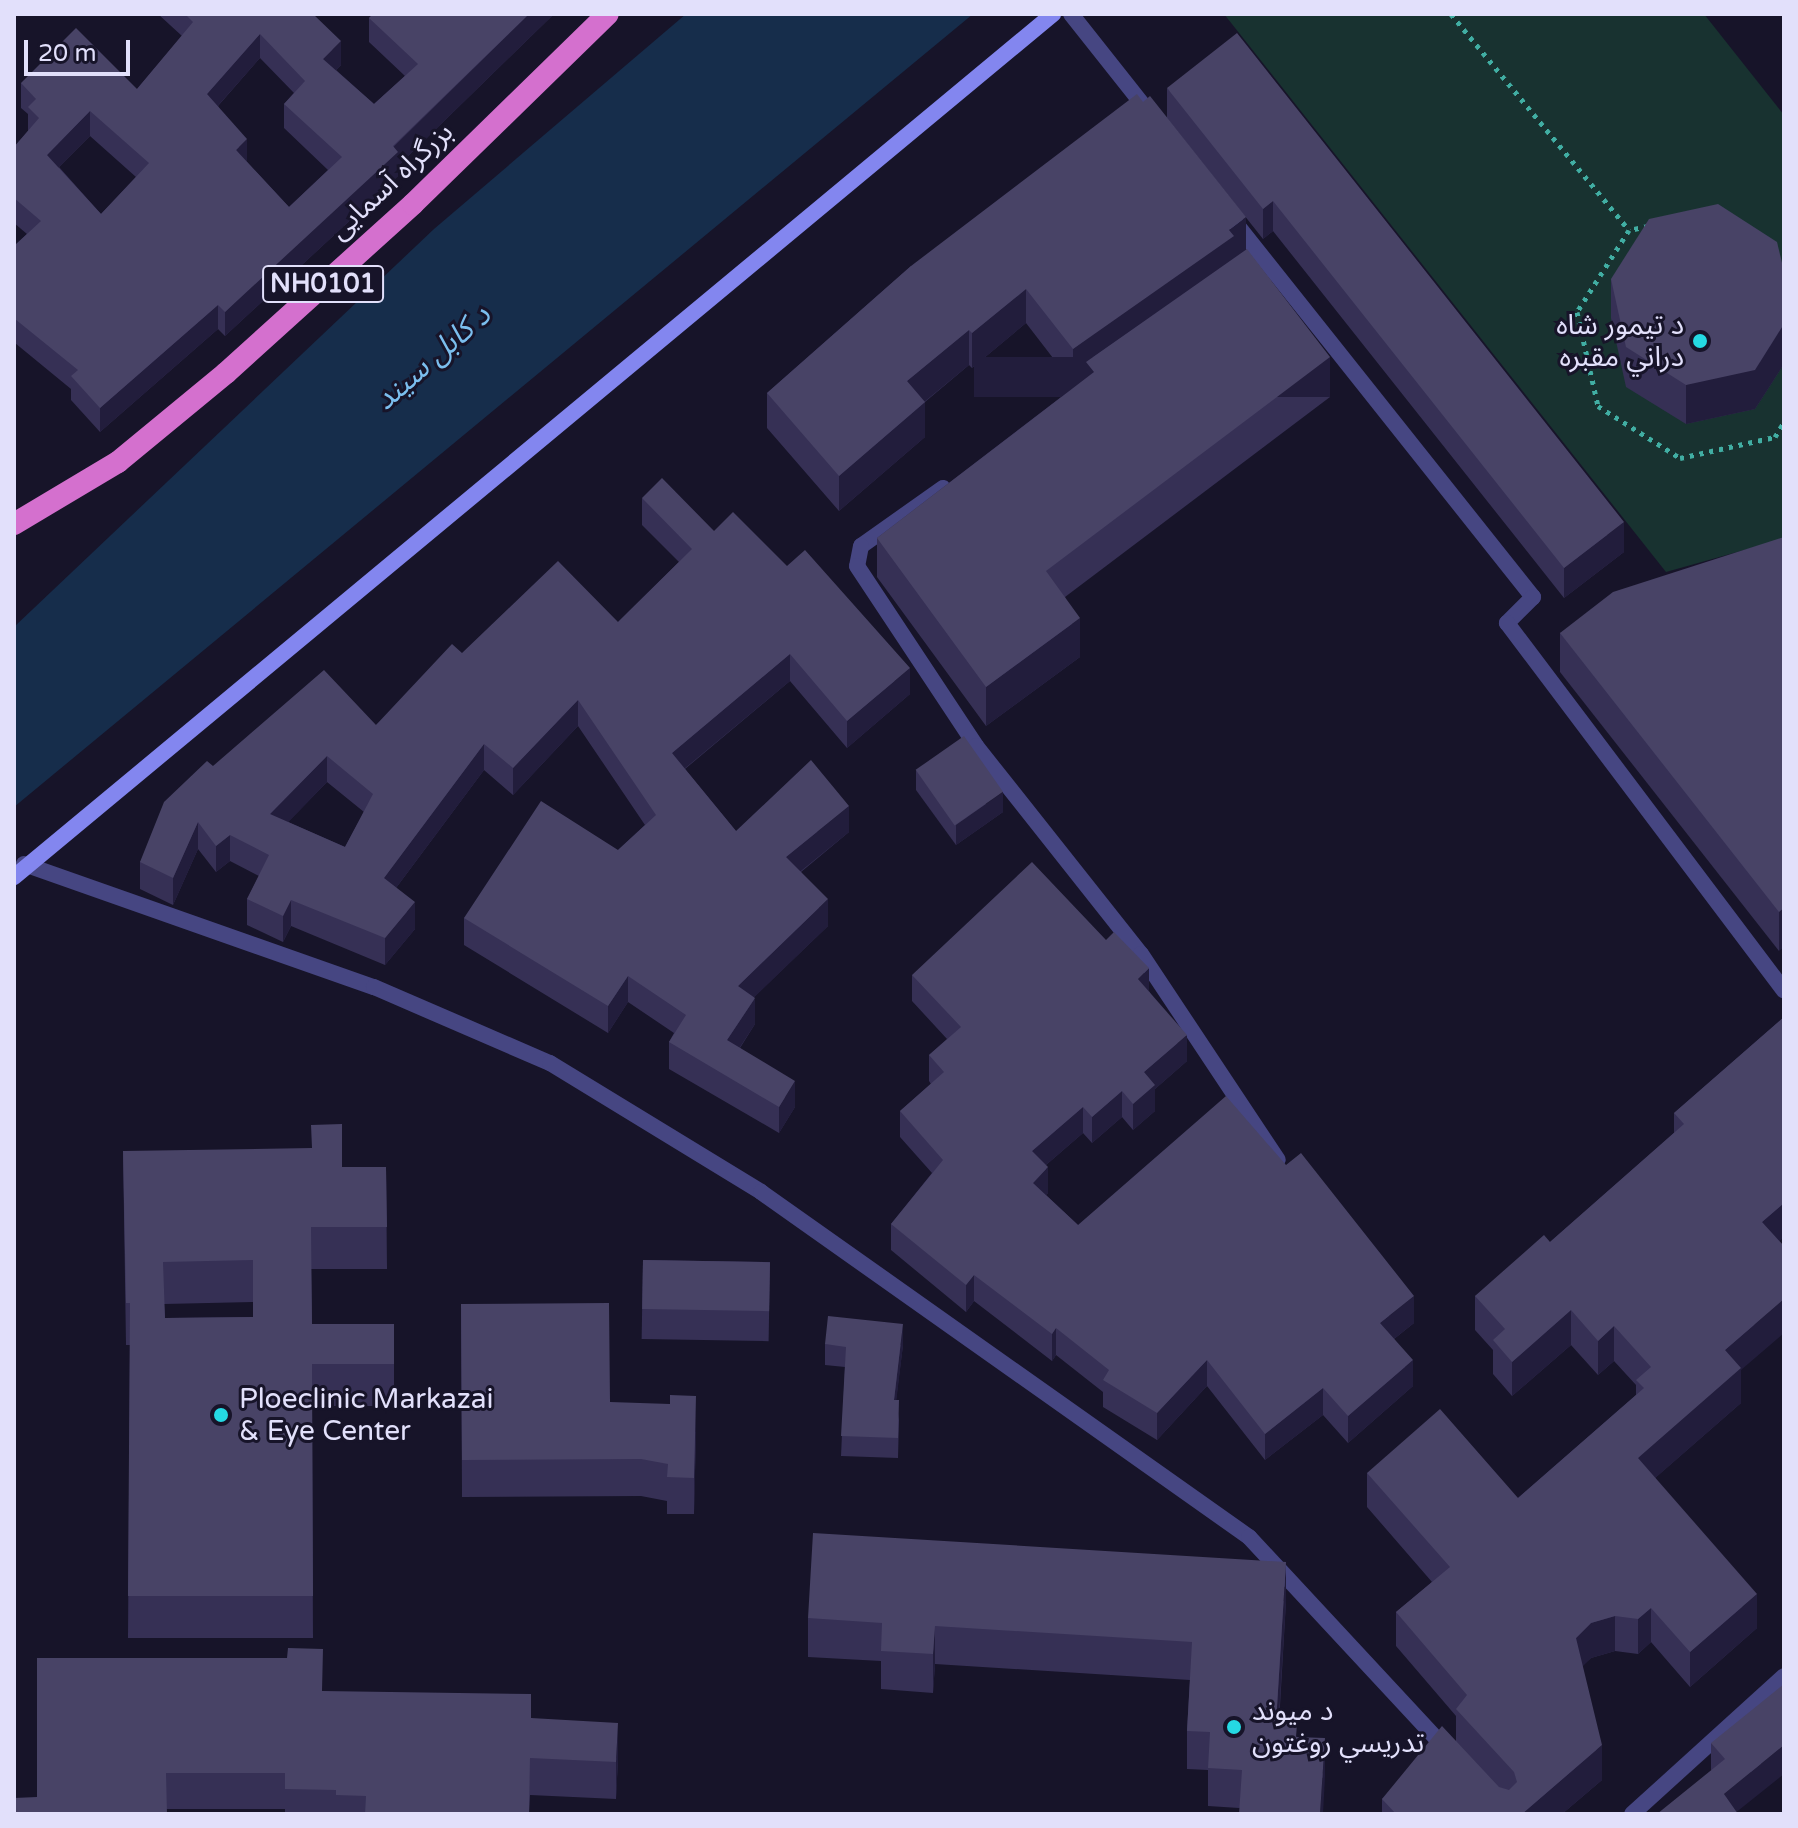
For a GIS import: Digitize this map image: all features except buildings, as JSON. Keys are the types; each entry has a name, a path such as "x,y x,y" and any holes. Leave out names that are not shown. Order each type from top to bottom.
{"highway":[{"name":"بزرگراه آسمایی","path":"14,524 118,462 226,373 413,204 608,14"}],"main road":[{"path":"19,871 1053,14"}],"street":[{"path":"1071,14 1158,124"},
{"path":"1222,205 1258,266 1533,597 1507,623 1784,990"},
{"path":"952,482 861,546 857,566 976,746 1141,954 1282,1166"},
{"path":"19,871 374,987 550,1063 761,1192 1249,1537 1463,1768"},
{"path":"1632,1814 1784,1676"}],"path":[{"path":"1451,14 1629,230"},
{"path":"1656,224 1629,230 1577,312 1598,406 1680,458 1775,437 1784,422"}],"green space":[{"path":"1224,14 1704,14 1784,115 1784,539 1666,572"}],"water":[{"name":"د کابل سيند","path":"686,14 973,14 14,807 14,627 434,229"}],"place":[{"name":"د تیمور شاه دراني مقبره","path":"1700,341"},
{"name":"Ploeclinic Markazai & Eye Center","path":"221,1415"},
{"name":"د میوند تدریسي روغتون","path":"1234,1727"}]}
